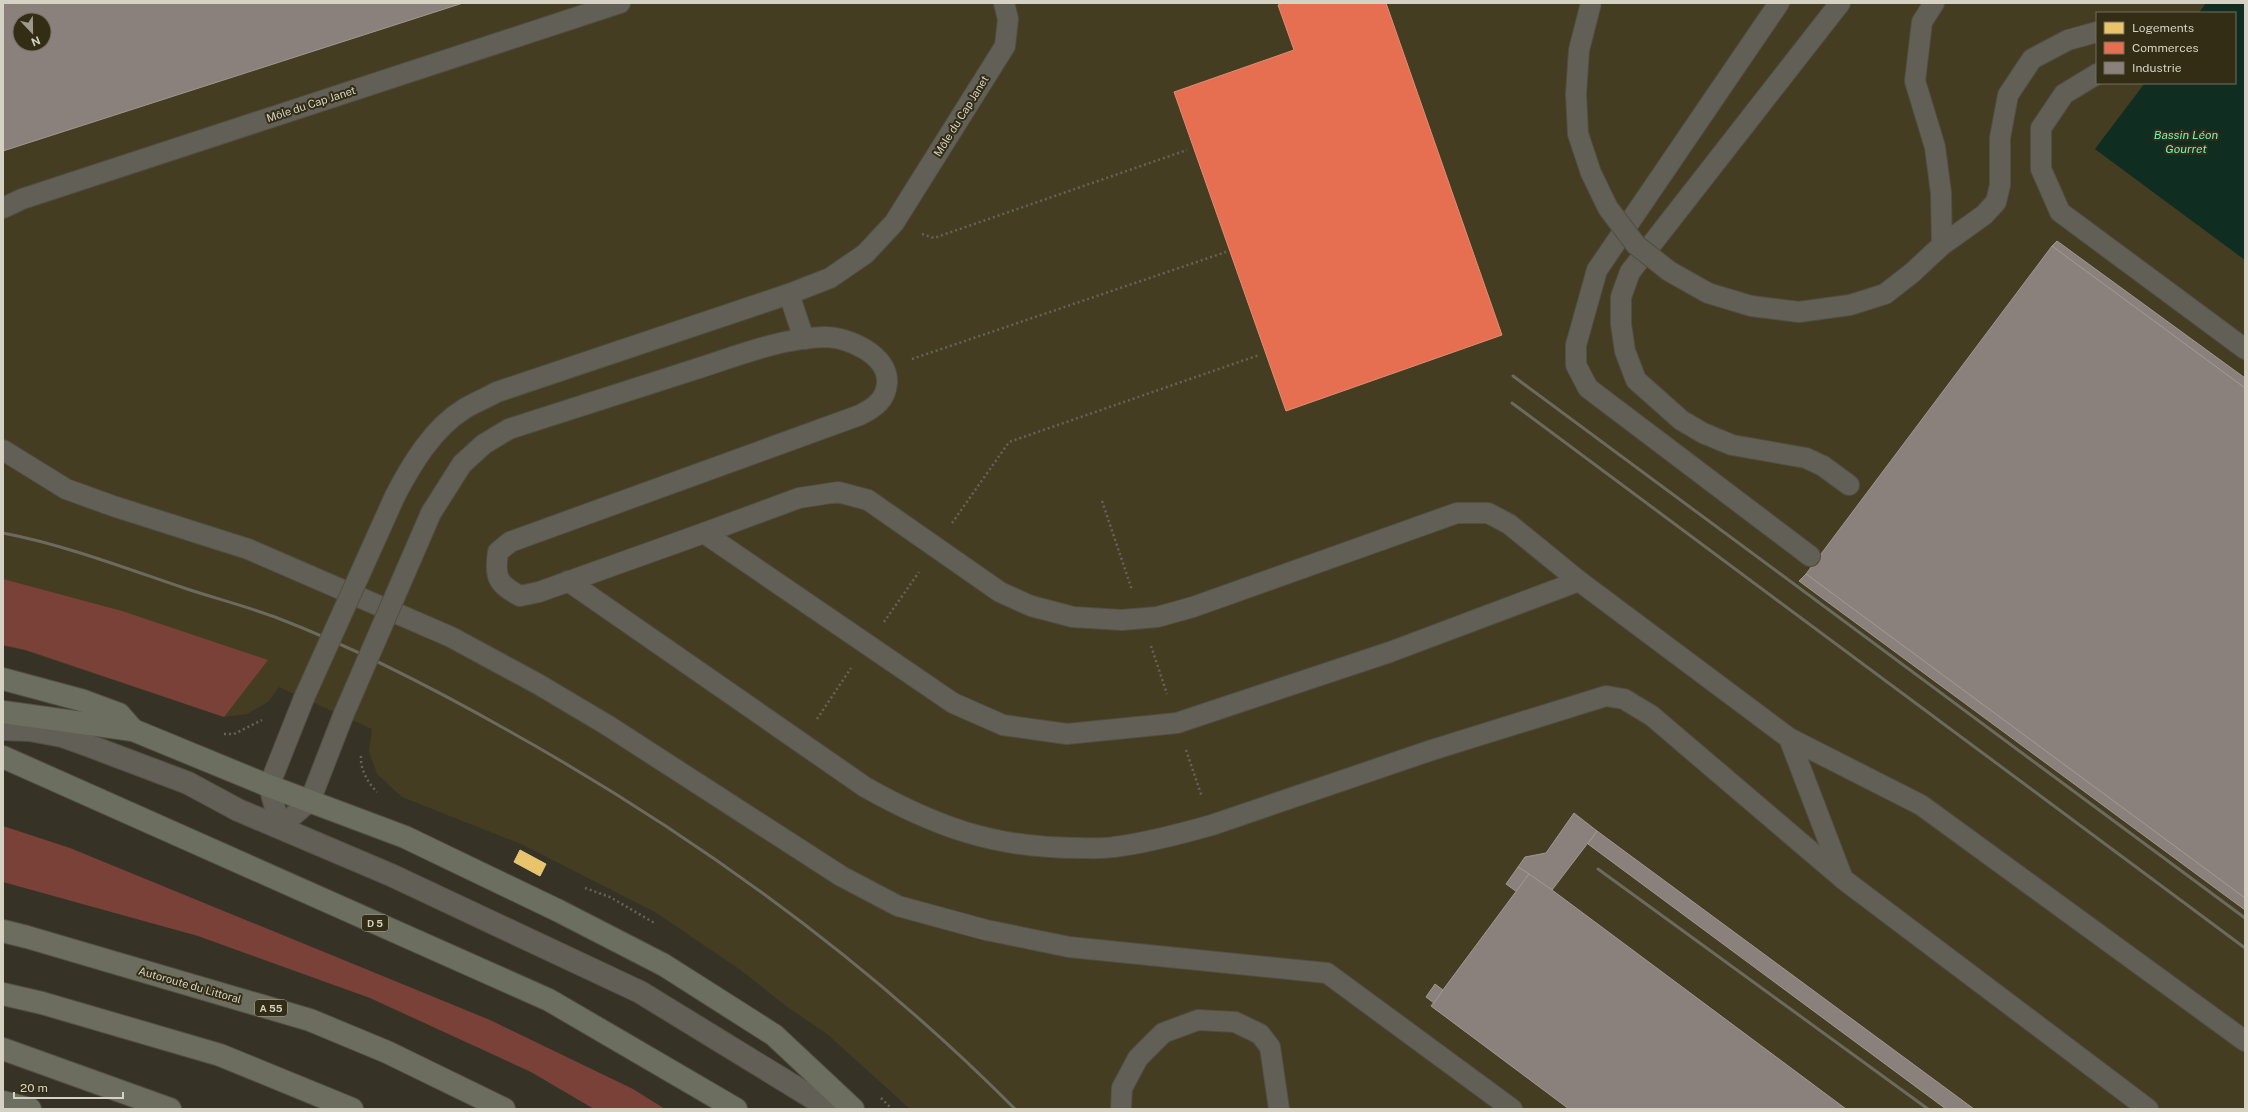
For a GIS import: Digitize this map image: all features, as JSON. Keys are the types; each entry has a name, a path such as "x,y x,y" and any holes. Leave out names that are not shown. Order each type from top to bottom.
{"highway":[{"name":"Autoroute du Littoral","path":"3,931 27,936 310,1020 387,1052 504,1109"},
{"path":"3,994 42,1003 220,1055 352,1109"},
{"path":"3,1049 170,1109"}],"main road":[{"path":"3,679 81,700 119,714 133,730"},
{"path":"3,712 133,730 269,786 405,837 558,911 664,965 774,1035 854,1109"},
{"name":"D 5","path":"3,757 549,1000 736,1109"},
{"path":"3,1102 30,1109"}],"street":[{"path":"3,729 30,730 62,736 188,783 238,810 391,875 640,992 831,1109"}],"lane":[{"name":"Môle du Cap Janet","path":"3,208 22,199 620,3"},
{"name":"Môle du Cap Janet","path":"269,786 304,698 395,496 413,462 436,434 462,410 497,392 789,294 830,278 864,254 894,223 1004,46 1008,19 1004,3"},
{"path":"1591,3 1578,50 1576,94 1578,134 1591,173 1608,208 1636,245 1668,271 1708,293 1751,306 1799,312 1850,305 1885,294 1912,273 1942,245 1984,216 1996,202 2000,185 2000,138 2008,95 2032,59 2068,40 2096,32"},
{"path":"1779,3 1597,270 1576,345 1576,365 1588,388 1810,556"},
{"path":"1840,3 1630,272 1622,298 1621,324 1624,351 1636,380 1681,420 1703,433 1732,445 1806,458 1823,466 1849,485"},
{"path":"1934,3 1922,22 1915,81 1935,147 1941,193 1942,245"},
{"path":"2096,75 2064,94 2041,128 2041,169 2060,212 2245,349"},
{"path":"789,294 804,339"},
{"path":"269,786 280,827 310,801 343,716 431,513 462,464 484,444 509,429 749,352 804,339 826,337 851,343 867,350 878,359 884,369 887,381 886,392 877,406 860,415 510,542 498,552 495,571 505,588 520,596 568,581 799,498 838,492 868,500 1000,592 1031,606 1073,617 1122,620 1157,617 1192,607 1457,513 1488,514 1509,524 1579,581 1789,738 1921,805 2245,1041"},
{"path":"3,450 66,489 248,550 450,637 570,703 841,876 898,906 986,930 1069,947 1328,974 1512,1109"},
{"path":"704,533 953,703 1003,725 1067,734 1178,723 1390,652 1579,581"},
{"path":"568,581 865,787 908,811 956,830 991,840 1030,846 1113,847 1212,825 1440,747 1606,696 1624,699 1652,716 1843,879 2148,1109"},
{"path":"1789,738 1843,879"},
{"path":"1121,1109 1122,1088 1138,1058 1163,1033 1198,1020 1235,1022 1260,1034 1270,1047 1279,1109"}],"path":[{"path":"884,369 1226,252"},
{"path":"801,742 1009,442 1259,355"},
{"path":"1102,501 1212,825"},
{"path":"361,749 360,763 372,787"}],"shaded area":[{"path":"3,3 2206,3 2200,12 2096,12 2096,84 2144,84 2095,149 2245,260 2245,1109 910,1109 827,1034 786,1006 742,971 655,912 521,844 402,797 377,774 369,751 372,729 279,687 268,702 247,714 224,717 23,650 3,646"},
{"path":"3,579 122,611 268,660 224,717 26,650 3,645"},
{"path":"3,826 70,848 490,1020 633,1089 665,1109 594,1109 531,1072 370,998 198,936 3,882"}],"water":[{"name":"Bassin Léon Gourret","path":"2206,3 2245,3 2245,260 2095,149 2144,84 2236,84 2236,12 2200,12"}],"building: Logements":[{"path":"520,850 546,864 540,876 514,862"}],"building: Commerces":[{"path":"1284,3 1386,3 1502,335 1286,411 1174,92 1294,50 1278,5"}],"building: Industrie":[{"path":"3,3 463,3 3,151"},
{"path":"2057,241 2245,378 2245,388 2052,246"},
{"path":"2052,246 2245,388 2245,898 1806,574"},
{"path":"1806,574 2245,898 2245,910 1799,581"},
{"path":"1574,813 1597,831 1552,890 1518,867 1525,857 1546,853"},
{"path":"1597,831 1974,1109 1946,1109 1588,844"},
{"path":"1518,867 1529,874 1517,892 1506,884"},
{"path":"1529,874 1846,1109 1569,1109 1431,1006"},
{"path":"1435,984 1443,990 1434,1003 1426,997"}],"railway":[{"path":"1513,376 2245,918"},
{"path":"1512,403 2245,948"},
{"path":"3,533 72,550 275,617 365,655 452,699 509,731 645,812 711,856 775,902 899,1001 958,1054 1015,1109"},
{"path":"1598,869 1928,1109"}]}
